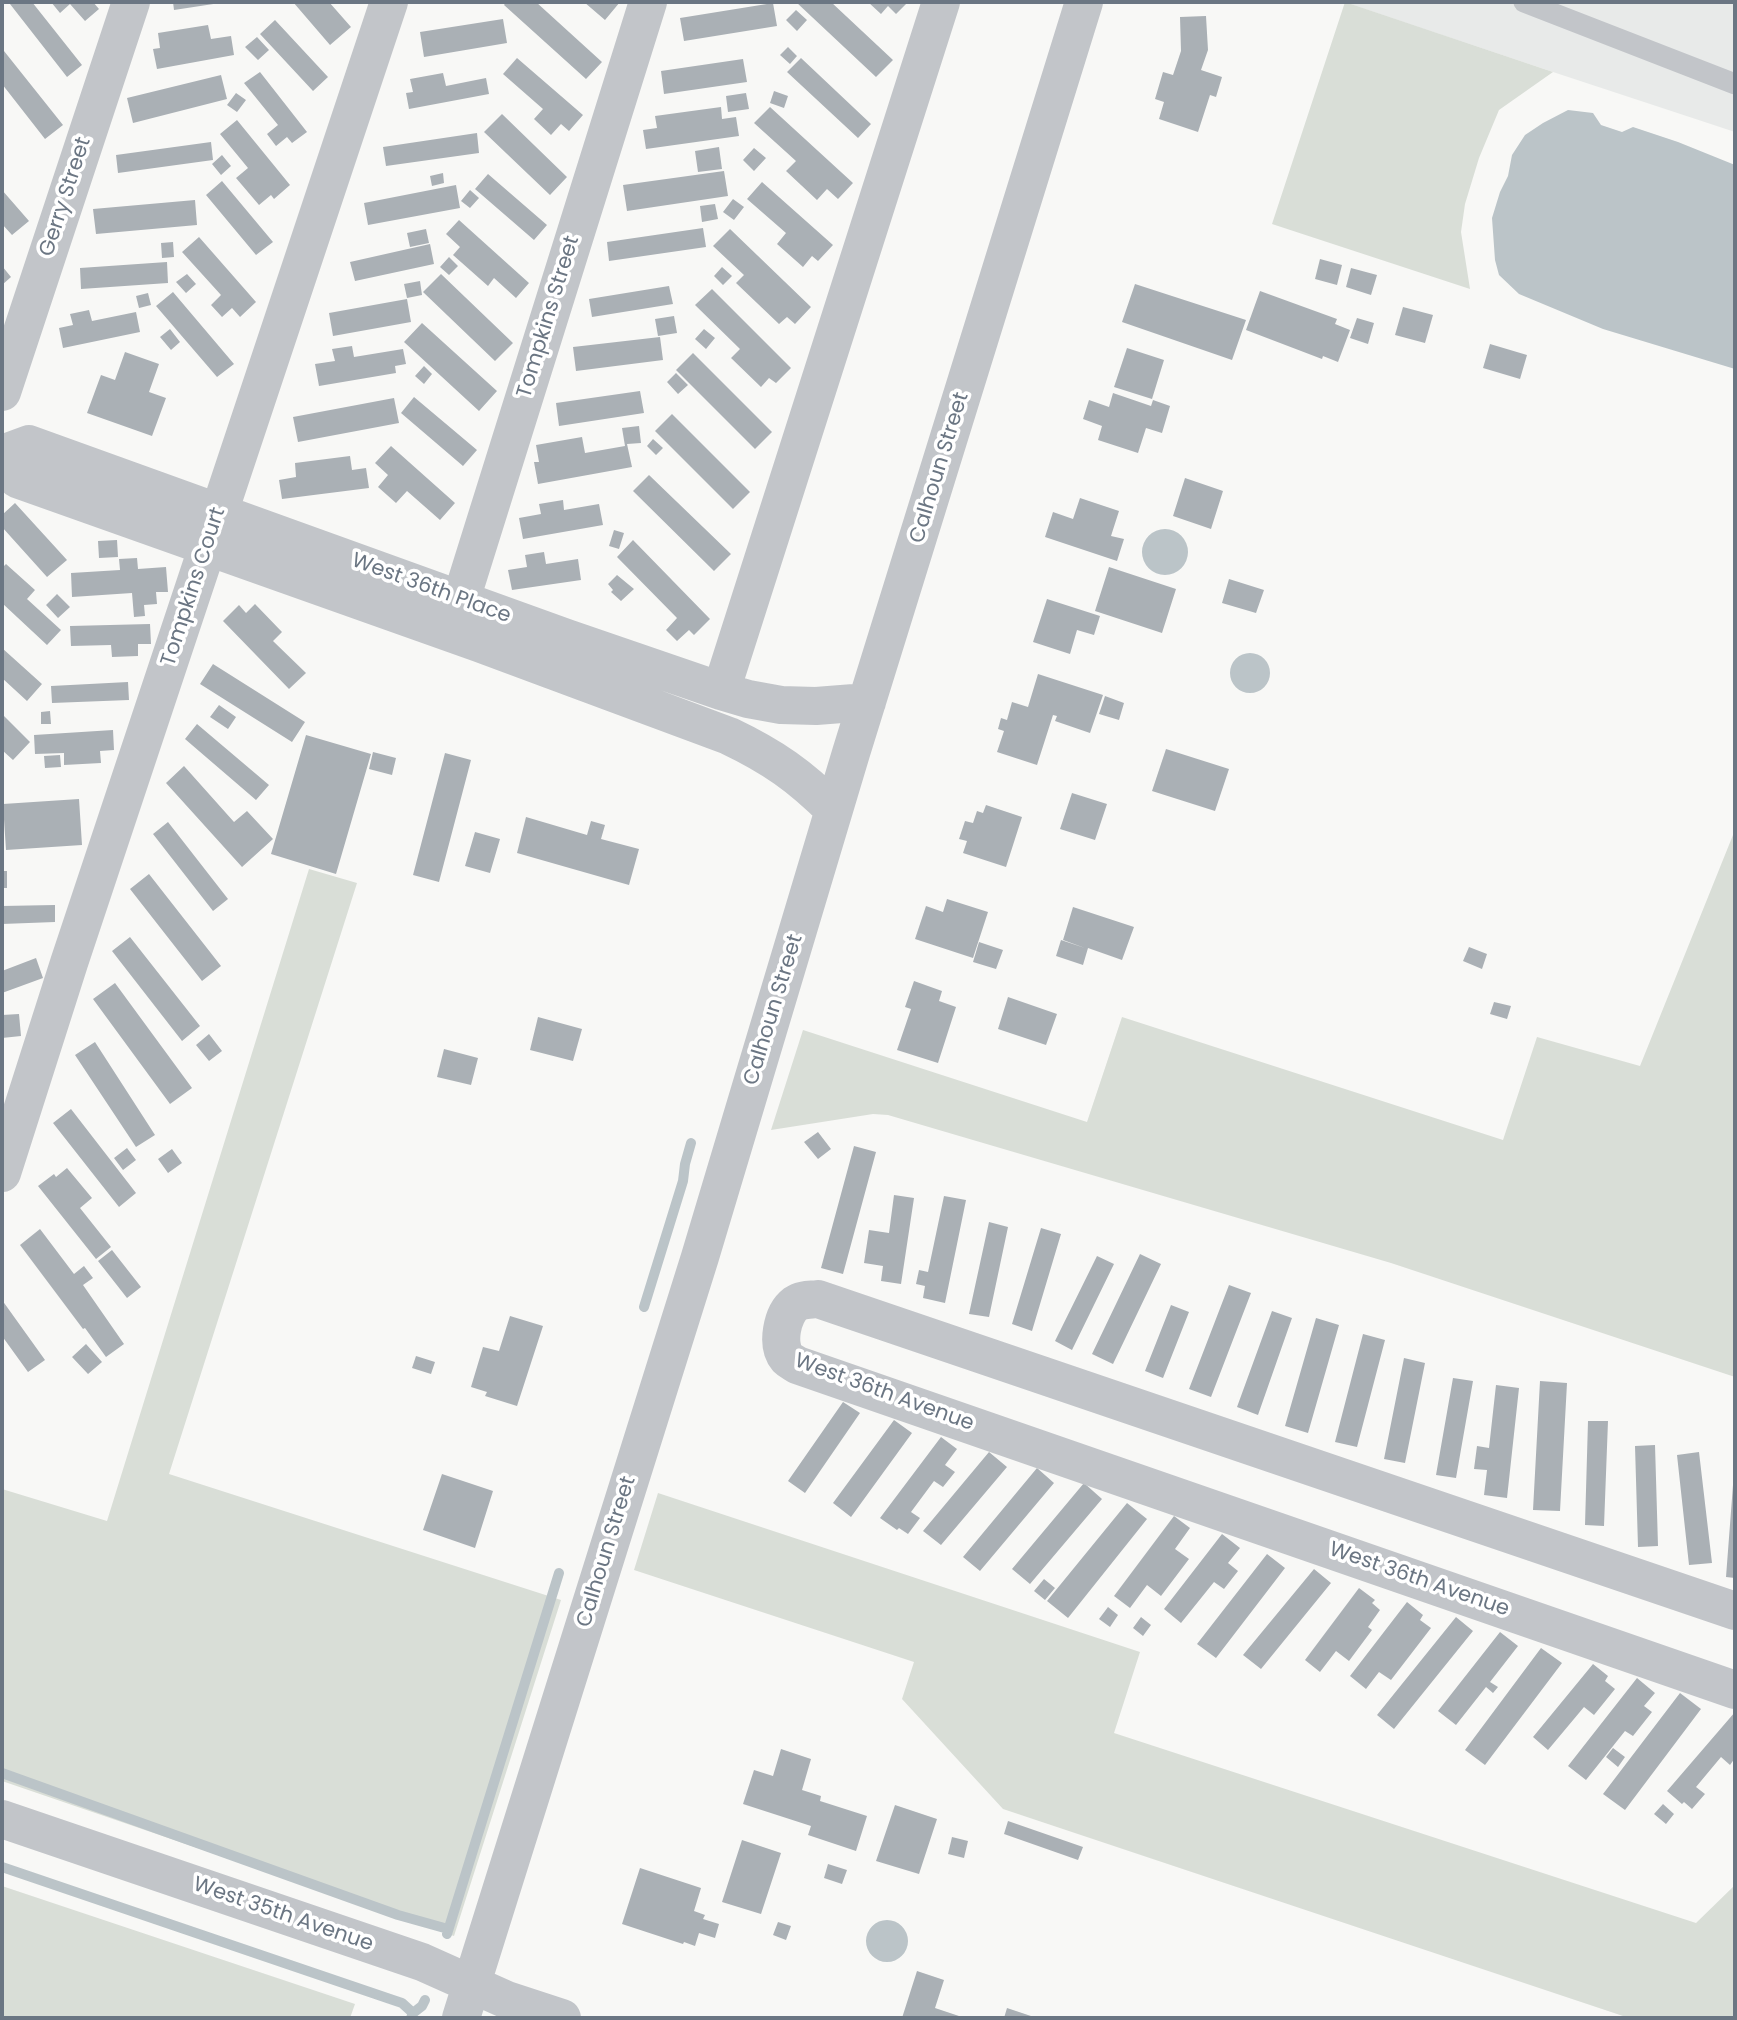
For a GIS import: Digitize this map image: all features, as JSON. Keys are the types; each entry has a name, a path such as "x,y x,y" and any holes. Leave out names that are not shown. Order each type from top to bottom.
{"street":[{"name":"Gerry Street","path":"2,391 131,2"},
{"name":"Tompkins Court","path":"2,1173 69,963 389,2"},
{"name":"Tompkins Street","path":"455,617 648,2"},
{"path":"721,691 941,2"},
{"name":"Calhoun Street","path":"466,2001 699,1257 867,702 1084,2"},
{"name":"West 36th Place","path":"2,454 30,444 213,529 455,617 750,746 787,768 834,810"},
{"name":"West 36th Place","path":"2,460 18,479 213,529"},
{"name":"West 36th Place","path":"455,617 748,699 781,705 816,706 867,702"},
{"name":"West 36th Avenue","path":"1735,1611 818,1299 802,1300 793,1306 785,1319 782,1343 786,1356 797,1365 1735,1688"},
{"name":"West 35th Avenue","path":"2,1819 422,1962 466,2001 506,2000 562,2018"}],"lane":[{"path":"1524,2 1735,84"}],"shaded area":[{"path":"1344,2 1735,2 1735,132 1553,72"},
{"path":"1345,2 1553,72 1499,110 1479,158 1465,204 1461,232 1470,289 1272,224"},
{"path":"1568,110 1593,113 1601,125 1622,132 1633,127 1735,165 1735,369 1603,329 1519,294 1499,275 1495,260 1492,218 1508,176 1512,155 1525,135"},
{"path":"1165,529 1181,536 1188,552 1181,568 1165,575 1149,568 1142,552 1149,536"},
{"path":"1250,653 1264,659 1270,673 1264,687 1250,693 1236,687 1230,673 1236,659"},
{"path":"1735,830 1735,1377 1391,1263 888,1115 873,1114 771,1130 803,1030 1087,1122 1122,1017 1503,1140 1537,1037 1640,1066"},
{"path":"309,869 357,883 169,1474 561,1600 454,1936 2,1781 2,1489 107,1521"},
{"path":"658,1493 1140,1652 1114,1733 1696,1923 1735,1885 1735,2018 1629,2018 1003,1809 902,1699 914,1662 634,1570"},
{"path":"2,1886 355,2004 350,2018 2,2018"},
{"path":"887,1920 902,1926 908,1941 902,1956 887,1962 872,1956 866,1941 872,1926"}],"building":[{"path":"32,2 82,65 67,77 10,4"},
{"path":"51,2 93,2 99,9 85,21 70,4 60,13"},
{"path":"173,2 220,2 220,3 174,10"},
{"path":"293,2 329,2 351,27 330,45"},
{"path":"506,2 536,2 602,62 586,79 504,5"},
{"path":"584,2 620,2 605,20"},
{"path":"796,2 831,2 893,60 876,77"},
{"path":"868,2 908,2 896,14 888,6 881,14"},
{"path":"773,3 777,26 684,41 680,18"},
{"path":"796,10 807,20 797,31 786,20"},
{"path":"1206,16 1208,50 1201,70 1222,77 1216,97 1210,95 1198,132 1159,119 1164,102 1155,99 1163,72 1173,75 1181,51 1180,17"},
{"path":"503,19 507,43 424,57 420,32"},
{"path":"275,20 328,77 313,91 260,34"},
{"path":"208,25 211,39 231,36 234,55 157,69 153,49 160,48 158,33"},
{"path":"257,37 269,50 258,60 245,47"},
{"path":"788,47 797,56 790,64 780,55"},
{"path":"4,51 63,125 45,139 2,84"},
{"path":"517,58 583,115 569,131 561,124 551,135 534,119 543,109 503,74"},
{"path":"801,58 871,124 858,138 787,72"},
{"path":"743,59 747,82 664,94 661,71"},
{"path":"260,72 307,132 292,143 287,137 276,146 267,134 278,125 244,83"},
{"path":"443,73 446,86 486,78 489,94 409,109 406,93 413,92 410,79"},
{"path":"221,75 227,99 133,123 127,98"},
{"path":"774,91 788,96 784,108 770,103"},
{"path":"236,93 246,100 237,112 227,105"},
{"path":"746,93 749,109 728,112 726,96"},
{"path":"721,107 722,119 736,117 739,136 646,149 643,130 657,128 655,116"},
{"path":"770,107 853,183 838,199 827,189 817,200 786,171 796,161 754,123"},
{"path":"502,114 567,177 550,195 484,132"},
{"path":"237,120 290,185 274,199 271,195 259,205 236,178 248,168 220,134"},
{"path":"477,133 479,153 386,166 383,147"},
{"path":"211,142 213,160 118,173 116,155"},
{"path":"719,147 722,169 698,172 695,151"},
{"path":"754,148 766,158 754,171 743,160"},
{"path":"222,155 231,166 221,175 212,164"},
{"path":"724,171 728,196 627,211 623,185"},
{"path":"443,173 444,183 432,186 430,176"},
{"path":"488,174 547,225 534,240 475,189"},
{"path":"222,181 273,242 256,255 206,195"},
{"path":"762,182 833,245 818,261 812,256 803,267 777,244 786,233 747,199"},
{"path":"456,185 460,208 368,225 364,203"},
{"path":"2,190 29,221 12,235 2,224"},
{"path":"470,190 479,198 470,208 461,201"},
{"path":"733,199 744,207 734,220 723,212"},
{"path":"195,200 197,225 96,234 93,209"},
{"path":"715,204 718,219 702,222 700,206"},
{"path":"459,220 529,283 516,298 494,278 488,286 453,255 460,247 446,234"},
{"path":"703,228 706,247 609,261 607,242"},
{"path":"426,229 429,243 410,247 407,233"},
{"path":"730,229 811,307 795,324 787,317 779,324 736,283 744,275 713,246"},
{"path":"199,237 256,302 240,317 232,308 222,317 211,305 221,295 182,252"},
{"path":"173,242 174,257 162,258 161,243"},
{"path":"430,244 434,264 355,281 350,262"},
{"path":"449,257 458,266 449,275 440,267"},
{"path":"1320,259 1342,265 1337,285 1315,279"},
{"path":"167,262 168,283 81,289 80,268"},
{"path":"2,266 11,277 2,285"},
{"path":"722,267 732,276 723,285 714,276"},
{"path":"1351,268 1377,275 1371,295 1346,287"},
{"path":"187,274 196,284 186,293 176,282"},
{"path":"441,274 513,343 495,361 423,292"},
{"path":"420,281 422,295 407,298 404,284"},
{"path":"1135,284 1246,320 1232,360 1122,322"},
{"path":"669,286 673,304 592,317 589,299"},
{"path":"712,289 791,368 776,383 769,378 761,387 731,358 740,349 695,305"},
{"path":"1260,291 1337,319 1335,324 1350,330 1338,362 1323,356 1322,359 1246,330"},
{"path":"173,292 234,364 217,377 156,306"},
{"path":"148,293 151,305 139,308 136,296"},
{"path":"407,299 411,322 333,336 329,313"},
{"path":"1403,307 1433,315 1425,343 1395,335"},
{"path":"89,310 92,321 136,312 140,332 63,348 59,328 73,325 70,314"},
{"path":"674,316 677,333 658,336 655,319"},
{"path":"1357,318 1374,323 1368,344 1350,338"},
{"path":"422,323 497,391 479,411 404,342"},
{"path":"170,329 180,342 171,350 160,337"},
{"path":"704,329 715,338 706,349 695,339"},
{"path":"660,337 663,360 576,371 573,347"},
{"path":"1490,344 1527,355 1520,379 1483,368"},
{"path":"352,346 354,357 403,349 406,364 395,366 396,373 319,386 315,364 335,361 332,349"},
{"path":"1127,348 1164,360 1152,399 1114,387"},
{"path":"125,352 159,364 149,392 166,398 152,436 87,413 101,375 115,380"},
{"path":"693,353 772,432 755,449 676,370"},
{"path":"424,366 432,374 424,384 415,376"},
{"path":"676,373 688,385 678,394 667,382"},
{"path":"640,391 644,413 559,426 556,403"},
{"path":"1113,393 1151,406 1153,400 1170,406 1162,433 1146,428 1138,453 1098,440 1102,426 1083,419 1089,400 1109,407"},
{"path":"414,397 477,450 463,466 401,413"},
{"path":"394,398 399,423 298,442 293,417"},
{"path":"672,414 750,492 733,509 655,431"},
{"path":"639,426 641,443 627,444 632,467 538,484 534,462 539,462 536,445 582,437 585,453 625,446 622,428"},
{"path":"653,439 663,448 656,455 647,446"},
{"path":"391,446 455,503 440,520 407,491 396,503 378,487 388,475 375,463"},
{"path":"350,456 352,470 366,468 369,488 282,499 279,480 296,477 295,463"},
{"path":"649,475 731,554 714,571 633,491"},
{"path":"1185,478 1223,491 1211,529 1173,516"},
{"path":"1080,498 1119,511 1111,536 1124,539 1117,561 1045,537 1053,512 1073,519"},
{"path":"563,500 564,510 599,504 603,525 523,539 519,518 541,514 539,504"},
{"path":"15,503 67,560 47,577 2,527 2,515"},
{"path":"614,530 624,533 619,549 609,546"},
{"path":"117,540 118,557 99,558 98,541"},
{"path":"633,540 710,619 694,635 689,630 677,641 666,630 677,618 617,557"},
{"path":"544,552 546,564 578,559 581,580 512,590 508,570 527,567 525,555"},
{"path":"137,558 138,569 166,567 168,592 156,592 157,604 144,605 145,616 134,617 132,593 72,597 71,573 120,570 119,559"},
{"path":"6,564 35,590 27,599 61,630 47,645 2,603 2,568"},
{"path":"1109,567 1176,589 1162,633 1095,611"},
{"path":"617,575 634,589 621,601 611,592 613,590 608,584"},
{"path":"1229,579 1264,590 1256,613 1222,603"},
{"path":"57,594 70,607 58,618 46,605"},
{"path":"1047,599 1100,616 1094,635 1077,630 1070,654 1033,642"},
{"path":"255,604 282,632 273,641 306,673 289,689 223,621 239,605 246,613"},
{"path":"150,624 151,644 138,644 138,656 112,657 111,645 71,646 70,626"},
{"path":"2,648 42,684 27,701 2,678"},
{"path":"213,664 305,722 292,742 200,684"},
{"path":"1038,674 1103,695 1090,733 1055,721 1057,716 1053,715 1037,765 997,752 1004,731 998,729 1001,718 1007,720 1012,702 1028,707"},
{"path":"128,682 129,700 52,703 51,686"},
{"path":"1105,696 1124,703 1119,720 1099,714"},
{"path":"219,705 236,717 228,729 210,717"},
{"path":"50,711 51,724 41,724 41,712"},
{"path":"2,714 30,742 13,760 2,750"},
{"path":"197,724 269,785 256,800 185,739"},
{"path":"113,730 114,750 100,751 101,763 64,765 64,753 35,754 34,735"},
{"path":"306,735 371,754 336,874 271,854"},
{"path":"1166,749 1229,769 1215,811 1152,791"},
{"path":"373,752 396,758 392,775 369,769"},
{"path":"445,753 471,760 439,882 413,875"},
{"path":"60,755 61,767 45,768 44,756"},
{"path":"184,766 234,822 247,811 273,839 242,867 166,783"},
{"path":"1072,793 1107,804 1095,840 1060,829"},
{"path":"79,799 82,845 6,850 3,804"},
{"path":"986,805 1022,817 1006,867 963,853 967,841 959,839 965,821 973,823 977,811 983,813"},
{"path":"526,817 587,835 591,821 605,825 601,839 639,849 629,885 517,853"},
{"path":"168,822 228,899 213,911 153,834"},
{"path":"475,832 500,839 490,873 465,866"},
{"path":"2,871 7,871 7,888 2,888"},
{"path":"149,874 221,966 202,981 130,889"},
{"path":"947,899 988,912 973,958 915,939 926,906 943,912"},
{"path":"55,905 55,922 2,924 2,906"},
{"path":"1073,907 1134,927 1122,960 1088,948 1083,965 1056,956 1061,940 1085,948 1063,940"},
{"path":"130,937 200,1026 182,1041 112,951"},
{"path":"979,942 1003,950 996,969 973,962"},
{"path":"1469,947 1487,954 1482,969 1463,961"},
{"path":"36,958 43,978 2,993 2,971"},
{"path":"914,981 942,991 939,1001 956,1007 938,1063 897,1050 911,1009 905,1007"},
{"path":"115,983 192,1088 170,1104 93,999"},
{"path":"1008,997 1057,1014 1046,1045 998,1029"},
{"path":"1494,1002 1511,1006 1507,1019 1490,1014"},
{"path":"19,1014 21,1036 2,1038 2,1015"},
{"path":"538,1017 582,1029 573,1061 530,1050"},
{"path":"209,1034 222,1051 209,1061 196,1045"},
{"path":"95,1042 155,1135 136,1147 75,1055"},
{"path":"444,1049 478,1058 471,1085 437,1077"},
{"path":"71,1109 136,1193 119,1207 53,1123"},
{"path":"818,1132 831,1149 818,1159 804,1142"},
{"path":"854,1146 876,1152 843,1274 821,1268"},
{"path":"127,1148 136,1160 123,1170 114,1158"},
{"path":"172,1149 182,1163 168,1173 158,1159"},
{"path":"67,1168 92,1198 80,1208 111,1247 96,1259 38,1186"},
{"path":"894,1195 914,1198 901,1284 881,1281 883,1266 864,1263 869,1230 889,1233"},
{"path":"944,1196 966,1200 945,1303 923,1298 925,1286 916,1284 919,1270 928,1272"},
{"path":"989,1222 1008,1227 989,1317 969,1314"},
{"path":"1041,1228 1061,1234 1032,1331 1012,1324"},
{"path":"40,1229 74,1274 84,1266 93,1278 83,1285 124,1344 106,1357 20,1245"},
{"path":"112,1250 141,1287 127,1298 98,1261"},
{"path":"1140,1254 1161,1264 1113,1364 1092,1354"},
{"path":"1097,1256 1114,1264 1072,1350 1055,1341"},
{"path":"1229,1285 1251,1293 1211,1397 1189,1389"},
{"path":"2,1300 45,1360 28,1372 2,1336"},
{"path":"1171,1305 1189,1312 1163,1378 1145,1371"},
{"path":"1272,1311 1292,1318 1258,1415 1237,1407"},
{"path":"510,1316 543,1326 517,1406 485,1396 487,1392 471,1387 483,1347 499,1351"},
{"path":"1316,1318 1339,1325 1308,1433 1285,1426"},
{"path":"1363,1334 1385,1340 1357,1447 1335,1442"},
{"path":"86,1344 102,1362 88,1374 72,1357"},
{"path":"416,1356 435,1362 431,1374 412,1368"},
{"path":"1404,1358 1425,1363 1405,1463 1384,1459"},
{"path":"1453,1378 1473,1381 1456,1478 1436,1475"},
{"path":"1540,1381 1567,1383 1560,1511 1533,1510"},
{"path":"1496,1385 1519,1388 1507,1498 1484,1495 1487,1470 1474,1469 1477,1446 1489,1448"},
{"path":"843,1402 860,1413 805,1493 788,1481"},
{"path":"894,1420 912,1433 851,1517 833,1503"},
{"path":"1588,1421 1608,1421 1604,1526 1585,1525"},
{"path":"941,1437 957,1449 945,1465 955,1472 943,1487 934,1481 911,1512 920,1518 908,1534 899,1528 897,1530 880,1518"},
{"path":"1655,1445 1658,1546 1638,1547 1635,1446"},
{"path":"989,1452 1007,1467 941,1545 923,1531"},
{"path":"1699,1452 1712,1563 1689,1565 1677,1455"},
{"path":"1037,1468 1054,1483 980,1571 963,1557"},
{"path":"442,1474 493,1491 475,1548 423,1530"},
{"path":"1084,1483 1102,1499 1030,1584 1012,1569"},
{"path":"1735,1485 1735,1578 1726,1577"},
{"path":"1127,1503 1147,1519 1068,1618 1047,1601"},
{"path":"1174,1516 1190,1528 1175,1549 1189,1559 1161,1596 1147,1585 1130,1608 1114,1596"},
{"path":"1222,1534 1240,1548 1228,1563 1238,1571 1224,1589 1214,1582 1181,1623 1164,1609"},
{"path":"1267,1554 1285,1568 1216,1658 1197,1644"},
{"path":"1314,1569 1331,1583 1261,1669 1243,1655"},
{"path":"1044,1579 1055,1588 1045,1600 1034,1591"},
{"path":"1359,1588 1375,1600 1372,1603 1380,1610 1368,1627 1372,1630 1349,1661 1336,1651 1320,1672 1305,1660"},
{"path":"1407,1602 1423,1615 1420,1620 1431,1628 1391,1680 1379,1672 1366,1689 1350,1676"},
{"path":"1108,1607 1118,1615 1110,1627 1099,1619"},
{"path":"1141,1617 1151,1625 1143,1636 1133,1628"},
{"path":"1456,1617 1473,1631 1394,1729 1377,1715"},
{"path":"1500,1632 1518,1646 1490,1682 1498,1687 1493,1693 1486,1687 1456,1725 1438,1711"},
{"path":"1541,1648 1562,1663 1485,1765 1465,1750"},
{"path":"1593,1664 1608,1676 1605,1681 1615,1689 1594,1715 1584,1707 1548,1750 1533,1737"},
{"path":"1637,1678 1655,1693 1644,1706 1652,1712 1633,1736 1625,1731 1586,1780 1568,1766"},
{"path":"1680,1693 1701,1709 1625,1810 1603,1794"},
{"path":"1735,1712 1735,1758 1730,1765 1721,1757 1696,1787 1705,1794 1692,1809 1684,1802 1682,1804 1667,1791"},
{"path":"1613,1748 1625,1757 1618,1767 1606,1757"},
{"path":"781,1749 811,1759 802,1790 821,1796 820,1801 867,1816 856,1851 808,1835 811,1826 743,1804 754,1770 773,1776"},
{"path":"1663,1804 1674,1814 1666,1824 1654,1814"},
{"path":"895,1805 937,1819 919,1874 876,1861"},
{"path":"1008,1821 1083,1847 1078,1860 1004,1834"},
{"path":"952,1837 968,1841 964,1858 948,1854"},
{"path":"742,1840 781,1853 761,1914 722,1902"},
{"path":"828,1864 847,1870 842,1884 824,1878"},
{"path":"640,1868 701,1888 694,1911 705,1915 703,1919 719,1924 715,1938 699,1933 695,1946 622,1924"},
{"path":"778,1922 791,1926 786,1940 773,1935"},
{"path":"917,1971 944,1980 935,2008 965,2018 902,2018"},
{"path":"1007,2008 1037,2018 1004,2018"}],"waterway":[{"path":"644,1307 683,1181 691,1143"},
{"path":"447,1934 559,1573"},
{"path":"2,1773 398,1915 448,1929"},
{"path":"2,1867 402,2003 413,2013 411,2018"},
{"path":"413,2013 425,2000"}]}
